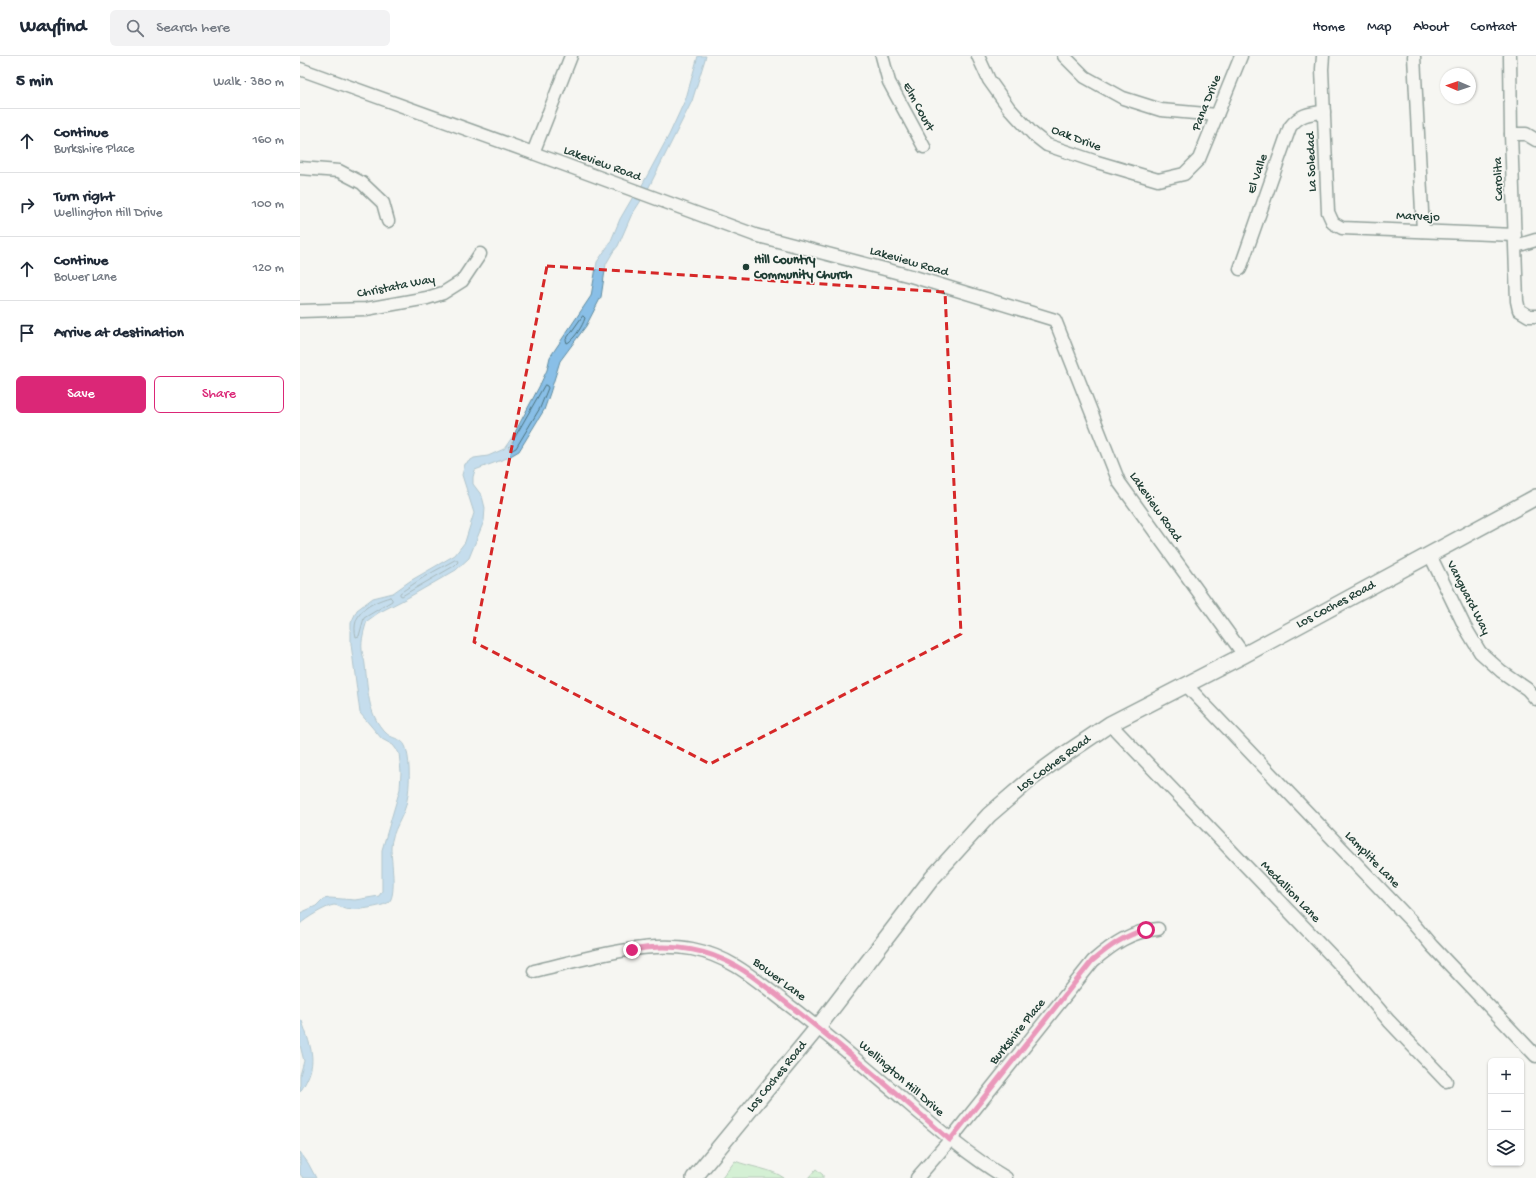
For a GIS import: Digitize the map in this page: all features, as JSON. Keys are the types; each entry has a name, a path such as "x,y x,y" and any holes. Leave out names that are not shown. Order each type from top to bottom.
{"main road":[{"name":"Los Coches Road","path":"694,1178 818,1027 933,877 989,816 1032,778 1110,724 1244,655 1536,497"}],"street":[{"path":"533,153 571,56"},
{"name":"Elm Court","path":"882,56 889,82 924,147"},
{"name":"Oak Drive","path":"978,56 990,80 1009,108 1021,122 1047,146 1158,180 1184,174 1199,159"},
{"path":"1064,56 1085,77 1123,98 1161,110 1217,115"},
{"name":"Pana Drive","path":"1199,159 1241,56"},
{"name":"La Soledad","path":"1323,56 1322,69 1328,212"},
{"path":"1414,56 1423,231"},
{"name":"Carolita","path":"1510,56 1511,134 1517,301 1519,310 1529,316 1536,316"},
{"name":"Lakeview Road","path":"300,69 755,235 912,276 1055,320 1119,482 1244,655"},
{"name":"El Valle","path":"1240,268 1290,127 1295,120 1309,113 1324,112"},
{"path":"1511,134 1526,134 1536,140"},
{"path":"300,168 339,171 362,184 382,203 388,221"},
{"name":"Marvejo","path":"1328,212 1333,223 1342,228 1423,231 1515,241 1536,240"},
{"name":"Christata Way","path":"300,311 366,309 427,298 443,293 462,280 480,254"},
{"name":"Vanguard Way","path":"1430,555 1465,627 1480,652 1502,671 1527,689 1536,699"},
{"name":"Lamplite Lane","path":"1186,685 1536,1056"},
{"name":"Medallion Lane","path":"1110,724 1351,976 1389,1021 1446,1081"},
{"name":"Burkshire Place","path":"917,1178 950,1140 1092,961 1110,946 1129,936 1146,930 1158,929"},
{"name":"Bower Lane","path":"534,971 636,949 660,947 692,949 723,959 746,972 818,1027"},
{"name":"Wellington Hill Drive","path":"818,1027 950,1140 1006,1178"}],"highlighted area":[{"path":"547,266 945,292 961,634 710,764 474,642"}],"green space":[{"path":"735,1161 773,1172 784,1178 722,1178"},
{"path":"816,1169 823,1175 823,1178 808,1178"}],"water":[{"path":"698,56 706,56 692,101 647,191 640,189 669,135 686,98"},
{"path":"634,195 642,199 631,216 618,246 606,264 601,297 586,326 560,361 544,410 519,451 507,458 475,470 473,484 482,496 485,508 484,521 469,558 456,570 378,613 367,621 362,639 362,654 365,663 368,692 372,710 375,718 386,733 404,743 409,763 409,789 406,806 393,836 391,848 393,892 391,898 386,904 368,908 344,909 335,905 330,906 306,919 300,924 300,913 316,906 323,899 330,898 355,900 379,896 382,891 382,850 400,789 401,772 399,753 393,745 382,739 360,713 351,644 351,623 357,610 373,598 393,593 410,581 455,555 465,542 474,513 462,475 465,464 474,458 488,456 504,449 513,436 547,370 550,357 591,296 597,262 610,243 620,219"},
{"path":"300,1019 309,1041 312,1065 306,1082 300,1092 300,1075 304,1061 300,1045"},
{"path":"300,1152 316,1178 303,1178 300,1174"}],"place":[{"name":"Hill Country Community Church","path":"746,267"}],"route":[{"path":"632,950 660,947 692,949 723,959 746,972 835,1041 950,1140 1092,961 1110,946 1123,938 1146,930"}]}
